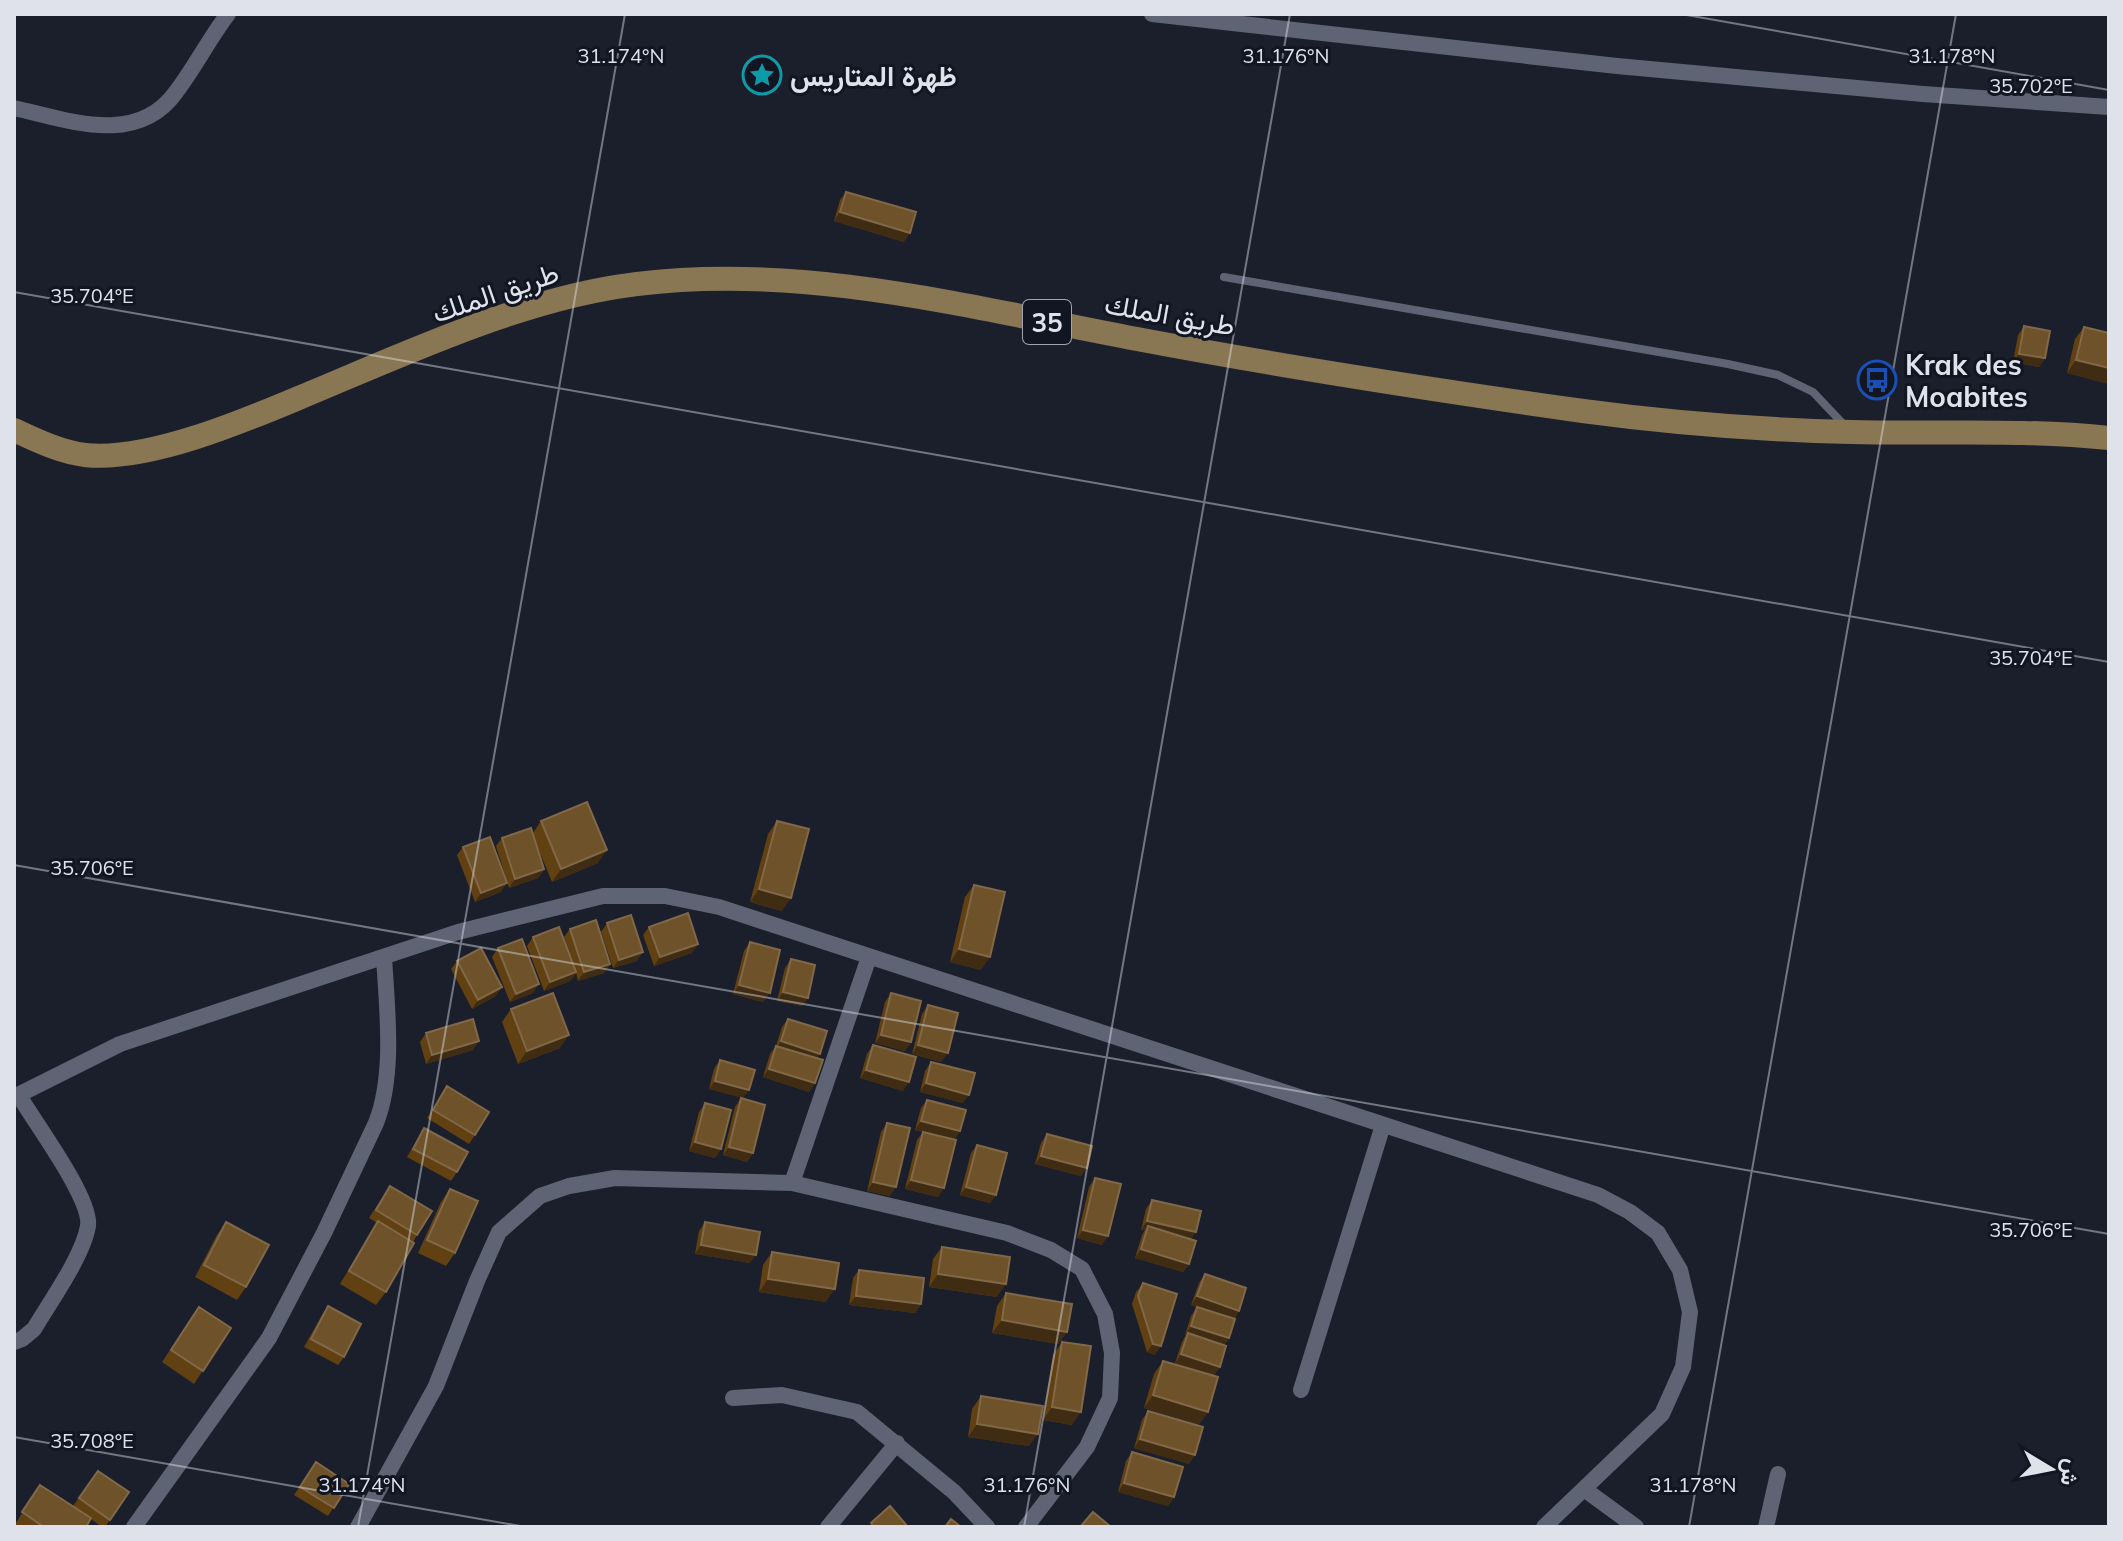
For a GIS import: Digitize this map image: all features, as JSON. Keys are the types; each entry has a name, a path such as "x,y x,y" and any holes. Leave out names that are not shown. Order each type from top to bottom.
{"main road":[{"name":"طريق الملك","path":"14,430 51,446 86,455 139,452 193,438 264,413 452,337 559,299 635,284 767,279 919,297 1204,351 1590,412 1723,426 1851,432 2042,433 2109,438"}],"street":[{"path":"14,108 103,127 129,125 156,112 174,95 228,14"},
{"path":"1152,14 1617,66 1923,94 2109,107"},
{"path":"14,1342 34,1329 83,1244 89,1223 83,1202 66,1170 17,1097 120,1044 458,932 603,896 665,896 719,907 1598,1195 1630,1212 1658,1233 1680,1270 1690,1312 1683,1367 1662,1414 1544,1527"},
{"path":"134,1527 269,1338 324,1233 376,1123 385,1087 387,1015 384,957"},
{"path":"792,1183 869,957"},
{"path":"1301,1390 1383,1125"},
{"path":"358,1527 436,1386 499,1232 540,1196 569,1186 615,1178 792,1183 1007,1233 1051,1250 1082,1269 1105,1314 1112,1353 1110,1398 1087,1447 1026,1527"},
{"path":"733,1398 782,1395 857,1412 954,1492 987,1527"},
{"path":"828,1527 897,1443"},
{"path":"1766,1527 1778,1474"},
{"path":"1584,1489 1636,1527"}],"lane":[{"path":"1224,277 1713,361 1778,375 1813,392 1851,432"}],"building":[{"path":"846,192 916,212 910,233 840,212"},
{"path":"2024,326 2050,331 2045,358 2019,354"},
{"path":"2084,327 2109,333 2109,368 2076,360"},
{"path":"587,802 607,850 561,869 541,821"},
{"path":"777,821 809,829 791,898 759,889"},
{"path":"531,828 544,869 515,879 502,838"},
{"path":"490,837 507,883 481,893 463,847"},
{"path":"974,885 1005,892 990,957 959,949"},
{"path":"688,913 698,944 660,957 649,927"},
{"path":"631,915 643,952 619,960 607,923"},
{"path":"596,920 610,964 584,972 570,929"},
{"path":"559,927 576,972 550,982 533,937"},
{"path":"522,939 539,984 516,994 498,948"},
{"path":"750,942 780,950 770,993 739,985"},
{"path":"481,948 502,987 478,1000 457,961"},
{"path":"791,959 815,965 808,998 783,992"},
{"path":"553,993 569,1035 527,1051 511,1009"},
{"path":"891,993 921,1001 911,1042 881,1035"},
{"path":"928,1005 958,1013 948,1053 918,1045"},
{"path":"473,1019 479,1041 432,1055 426,1033"},
{"path":"788,1019 827,1031 820,1054 781,1041"},
{"path":"873,1045 916,1057 909,1082 866,1070"},
{"path":"776,1046 823,1060 815,1083 769,1069"},
{"path":"720,1060 755,1070 749,1090 715,1081"},
{"path":"931,1062 975,1073 969,1095 926,1083"},
{"path":"447,1086 489,1112 475,1135 433,1110"},
{"path":"741,1098 765,1105 753,1153 729,1147"},
{"path":"927,1100 966,1110 960,1131 921,1121"},
{"path":"705,1103 731,1110 721,1149 695,1142"},
{"path":"887,1123 910,1128 896,1187 873,1182"},
{"path":"424,1128 468,1152 457,1172 413,1149"},
{"path":"923,1132 956,1140 944,1188 911,1180"},
{"path":"1047,1134 1092,1146 1087,1168 1041,1156"},
{"path":"977,1145 1007,1153 996,1195 966,1187"},
{"path":"1095,1178 1121,1184 1108,1236 1083,1230"},
{"path":"390,1186 432,1211 417,1235 376,1210"},
{"path":"450,1189 478,1201 455,1253 427,1240"},
{"path":"1152,1200 1201,1211 1196,1232 1147,1221"},
{"path":"378,1221 414,1243 386,1292 349,1271"},
{"path":"226,1222 269,1245 246,1287 204,1265"},
{"path":"705,1222 760,1232 756,1255 701,1245"},
{"path":"1148,1226 1196,1241 1189,1264 1141,1249"},
{"path":"942,1247 1010,1257 1006,1284 938,1274"},
{"path":"772,1252 839,1263 835,1289 768,1279"},
{"path":"859,1270 924,1278 921,1304 856,1296"},
{"path":"1205,1274 1246,1288 1239,1311 1197,1296"},
{"path":"1143,1283 1177,1294 1161,1346 1153,1344 1138,1296"},
{"path":"1006,1293 1072,1304 1067,1332 1002,1320"},
{"path":"328,1306 361,1324 344,1357 311,1339"},
{"path":"199,1307 231,1328 203,1371 171,1350"},
{"path":"1197,1307 1235,1319 1229,1338 1191,1326"},
{"path":"1188,1333 1226,1346 1220,1367 1181,1354"},
{"path":"1062,1342 1091,1346 1081,1412 1052,1407"},
{"path":"1163,1361 1218,1377 1208,1412 1153,1395"},
{"path":"981,1396 1043,1406 1038,1434 977,1424"},
{"path":"1148,1411 1203,1427 1195,1455 1140,1439"},
{"path":"1132,1452 1183,1467 1174,1497 1124,1483"},
{"path":"316,1462 349,1484 334,1508 300,1487"},
{"path":"98,1471 129,1492 110,1520 79,1498"},
{"path":"40,1485 91,1518 86,1527 44,1527 22,1512"},
{"path":"890,1506 908,1527 874,1527 871,1523"},
{"path":"1093,1512 1111,1527 1080,1527"},
{"path":"951,1519 961,1527 945,1527"}],"place":[{"name":"ظهرة المتاريس","path":"762,75"},
{"name":"Krak des Moabites","path":"1877,380"}]}
